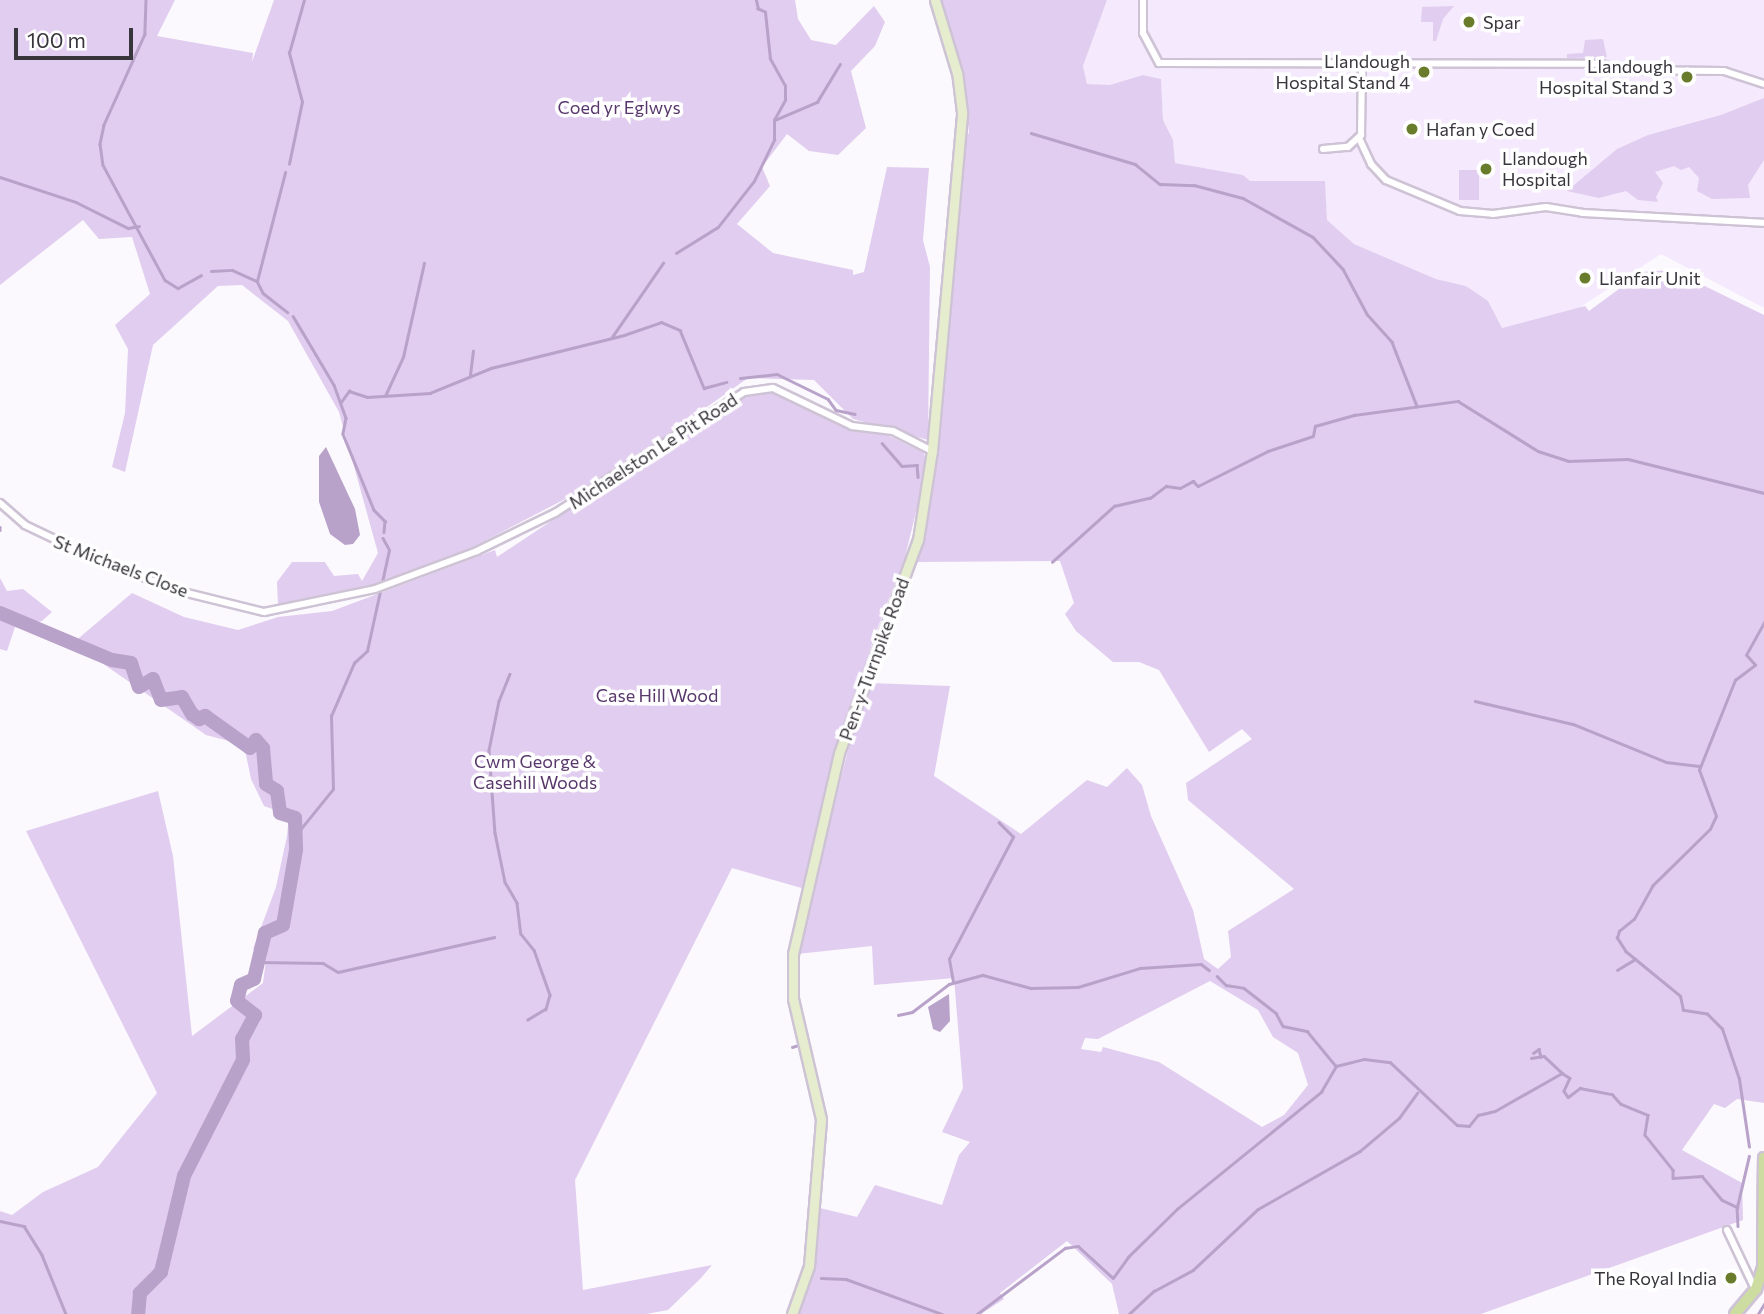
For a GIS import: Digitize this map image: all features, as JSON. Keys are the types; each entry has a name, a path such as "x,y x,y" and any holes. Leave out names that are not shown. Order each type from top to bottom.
{"main road":[{"path":"1735,1314 1755,1289 1763,1267 1764,1158"}],"street":[{"name":"Pen-y-Turnpike Road","path":"792,1314 809,1266 821,1138 821,1105 790,983 793,954 839,753 918,540 932,452 962,112 955,63 935,0"},
{"path":"1143,0 1143,33 1158,63 1601,64 1628,70 1724,71 1764,83"},
{"path":"1362,65 1359,138 1369,160 1386,180 1460,211 1493,214 1546,207 1582,214 1764,223"},
{"path":"1324,149 1348,146 1359,138"},
{"name":"Michaelston Le Pit Road","path":"375,589 477,551 555,513 744,392 773,388 852,426 892,431 932,452"},
{"name":"St Michaels Close","path":"0,503 25,524 62,544 175,590 264,612 375,589"},
{"path":"1727,1230 1755,1289"}],"shaded area":[{"name":"Llandough Hospital","path":"1107,0 1764,0 1764,308 1661,254 1573,312 1502,328 1488,302 1466,286 1436,279 1354,244 1327,220 1324,181 1250,181 1243,175 1175,163 1173,140 1163,120 1161,79 1143,75 1110,86 1087,84 1083,66"},
{"path":"326,447 355,509 360,535 353,544 345,545 330,534 319,502 319,456"},
{"path":"949,994 950,1021 940,1032 933,1029 928,1007"}],"green space":[{"name":"Coed yr Eglwys","path":"0,0 175,0 157,36 253,53 252,62 274,0 795,0 798,19 811,40 836,45 874,6 885,22 875,46 851,71 866,128 838,155 809,151 787,134 762,167 770,186 737,224 773,253 853,270 853,275 864,272 887,167 929,168 923,240 930,267 928,440 853,419 814,380 748,378 684,423 640,460 471,548 367,589 330,600 278,605 277,582 292,562 325,562 334,576 358,574 362,581 378,553 339,412 288,321 242,285 218,286 153,345 125,472 112,467 125,413 128,349 115,325 150,294 132,237 99,239 83,220 0,285"},
{"path":"939,0 1107,0 1083,66 1087,84 1110,85 1143,75 1161,79 1163,120 1173,140 1175,163 1243,175 1250,181 1325,181 1327,220 1354,244 1436,279 1466,286 1488,301 1502,328 1585,306 1589,311 1642,272 1672,270 1764,315 1764,1103 1737,1099 1725,1108 1714,1104 1682,1150 1742,1183 1743,1220 1481,1314 1119,1314 1112,1284 1067,1241 1000,1293 1004,1299 981,1314 796,1314 814,1274 820,1208 857,1217 875,1185 942,1205 959,1155 970,1142 942,1132 963,1088 954,978 874,985 872,946 797,954 847,754 870,683 950,686 934,776 1021,834 1087,780 1107,787 1127,768 1142,785 1151,816 1193,910 1204,959 1218,969 1231,957 1228,931 1294,889 1188,800 1186,783 1252,739 1242,729 1209,752 1159,670 1139,662 1113,662 1076,631 1065,614 1074,603 1060,561 918,562 931,501 965,138 969,133 962,69","holes":["1210,981 1258,1010 1273,1037 1298,1053 1308,1085 1284,1115 1262,1127 1159,1062 1103,1047 1101,1052 1081,1049 1085,1038 1098,1039"]},
{"path":"1454,6 1443,19 1436,41 1433,41 1433,22 1421,22 1422,7"},
{"path":"1603,39 1607,57 1567,58 1567,54 1583,53 1585,40"},
{"path":"1764,98 1764,160 1748,185 1750,198 1712,199 1697,191 1699,178 1689,167 1681,170 1674,166 1655,172 1663,183 1656,197 1658,202 1638,200 1626,191 1599,198 1567,191 1617,149 1648,135 1721,115"},
{"path":"1459,170 1479,170 1479,200 1459,200"},
{"name":"Case Hill Wood","path":"773,389 850,428 871,427 924,453 927,467 905,557 873,640 848,726 829,769 805,889 732,868 575,1180 583,1290 712,1265 668,1310 646,1314 0,1314 0,1211 12,1215 43,1192 98,1167 157,1093 26,831 158,791 173,856 192,1036 263,983 267,952 253,949 276,887 287,836 289,815 264,806 251,779 244,745 206,735 73,643 132,593 184,617 238,630 278,617 332,611 495,550 497,557 741,395"},
{"path":"0,578 7,591 23,589 52,612 42,621 15,627 7,651 0,649"}],"waterway":[{"path":"146,0 145,34 104,125 100,144 103,165 165,280 178,288 201,275"},
{"path":"289,164 302,102 289,53 304,0"},
{"path":"676,253 718,227 754,181 774,140 774,120 785,100 785,86 770,59 765,12 758,9 756,0"},
{"path":"775,120 817,102 840,64"},
{"path":"1031,133 1135,164 1160,184 1194,185 1243,198 1313,237 1343,269 1367,314 1392,342 1417,406"},
{"path":"257,281 285,173"},
{"path":"0,177 76,202 128,228 139,226"},
{"path":"385,396 403,357 424,263"},
{"path":"612,337 663,263"},
{"path":"211,271 232,270 257,281 263,293 287,312"},
{"path":"293,316 334,385 346,418 343,434 374,510 385,521 384,532"},
{"path":"341,402 349,391 367,397 430,393 491,368 624,335 661,322 680,330 704,388 726,382"},
{"path":"470,375 473,351"},
{"path":"740,378 777,374 828,399 836,410 855,414"},
{"path":"1052,562 1114,506 1150,498 1166,486 1180,488 1193,481 1198,486 1268,451 1313,436 1315,426 1354,415 1458,401 1538,451 1568,461 1628,459 1764,493"},
{"path":"882,443 902,466 917,465 918,477"},
{"path":"295,836 333,789 331,716 354,663 367,651 389,550 383,539"},
{"path":"0,613 112,660 131,663 139,687 153,679 161,700 182,697 192,714 199,719 205,716 250,748 256,740 263,748 266,784 277,791 280,813 295,818 296,850 283,925 265,933 254,979 241,985 237,1001 255,1015 242,1039 243,1060 184,1176 161,1272 140,1293 138,1314"},
{"path":"1749,1147 1739,1079 1722,1029 1707,1014 1683,1010 1680,996 1626,952 1617,938 1619,931 1634,919 1652,886 1710,829 1716,816 1699,770 1735,680 1755,665 1746,655 1764,622"},
{"path":"510,674 499,701 489,750 495,833 505,882 517,903 521,934 534,950 550,995 546,1009 528,1020"},
{"path":"1475,701 1573,724 1666,762 1699,766"},
{"path":"953,982 949,959 1013,837 999,823"},
{"path":"257,962 323,963 338,972 494,937"},
{"path":"1617,970 1635,959"},
{"path":"898,1015 912,1012 949,984 983,975 1031,988 1078,987 1140,968 1201,964 1209,970"},
{"path":"1217,976 1226,985 1244,988 1276,1013 1283,1026 1307,1031 1336,1066 1364,1059 1390,1062 1457,1125 1469,1126 1478,1115 1495,1111 1562,1073 1570,1078 1564,1091 1568,1097 1580,1088 1612,1094 1621,1104 1648,1115 1645,1135 1673,1170 1673,1178 1702,1176 1722,1200 1737,1207 1738,1226"},
{"path":"792,1047 799,1045"},
{"path":"1533,1053 1539,1049 1541,1057"},
{"path":"1531,1058 1544,1056 1562,1073"},
{"path":"977,1314 1065,1248 1078,1246 1113,1278 1128,1257 1177,1209 1321,1092 1336,1066"},
{"path":"1129,1314 1154,1291 1193,1270 1258,1209 1360,1151 1399,1118 1417,1093"},
{"path":"1737,1207 1749,1156"},
{"path":"0,1221 24,1226 42,1255 66,1314"},
{"path":"821,1278 846,1279 942,1314"},
{"path":"1758,1314 1764,1304"}],"place":[{"name":"Spar","path":"1469,22"},
{"name":"Llandough Hospital Stand 4","path":"1424,72"},
{"name":"Llandough Hospital Stand 3","path":"1687,77"},
{"name":"Hafan y Coed","path":"1412,129"},
{"name":"Llandough Hospital","path":"1486,169"},
{"name":"Llanfair Unit","path":"1585,278"},
{"name":"The Royal India","path":"1731,1278"}],"park label":[{"name":"Cwm George & Casehill Woods","path":"535,772"}]}
